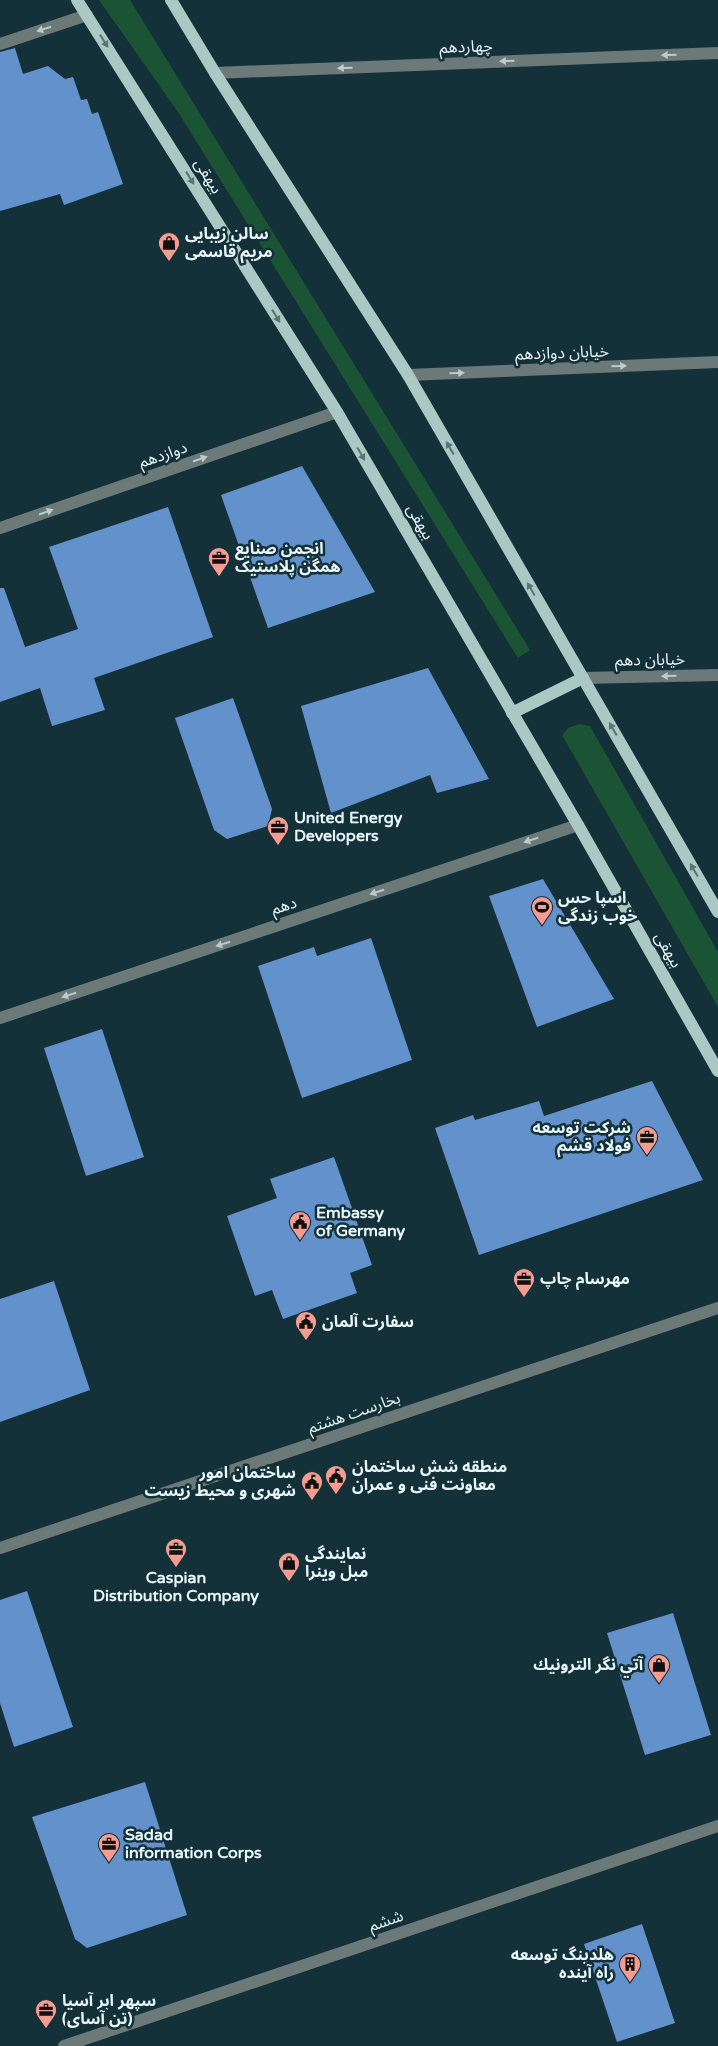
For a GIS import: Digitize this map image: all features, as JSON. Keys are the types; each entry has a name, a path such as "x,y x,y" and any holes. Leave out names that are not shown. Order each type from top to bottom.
{"main road":[{"name":"بیهقی","path":"77,0 88,14 337,412 578,825 718,1070"},
{"path":"171,0 215,73 408,375 718,912"},
{"path":"512,713 583,678"}],"street":[{"path":"0,44 88,14"},
{"name":"چهاردهم","path":"215,73 718,53"},
{"name":"خیابان دوازدهم","path":"408,375 718,362"},
{"name":"دوازدهم","path":"0,528 337,412"},
{"name":"خیابان دهم","path":"583,678 718,675"},
{"name":"دهم","path":"0,1018 578,825"},
{"name":"بخارست هشتم","path":"0,1548 718,1308"},
{"name":"ششم","path":"64,2046 718,1826"}],"green space":[{"path":"99,0 130,0 530,650 518,658 178,112"},
{"path":"579,724 590,726 718,952 718,1007 562,735 568,728"}],"building":[{"path":"15,48 23,74 48,66 65,79 73,77 81,100 87,99 92,114 98,112 123,184 64,205 60,194 0,211 0,52"},
{"path":"302,466 375,592 268,628 221,495"},
{"path":"168,507 213,637 94,678 105,710 52,726 40,688 0,702 0,588 4,588 25,647 78,629 49,547"},
{"path":"428,668 489,779 437,793 430,775 331,813 301,706"},
{"path":"233,698 272,809 268,826 227,839 214,830 175,718"},
{"path":"543,879 614,999 537,1027 489,896"},
{"path":"371,938 412,1060 302,1098 258,966 314,947 317,956"},
{"path":"102,1029 144,1157 86,1176 44,1048"},
{"path":"652,1081 703,1180 479,1255 435,1128 473,1115 475,1120 539,1101 544,1116"},
{"name":"Embassy of Germany","path":"334,1157 372,1265 350,1273 357,1293 283,1319 272,1290 255,1296 227,1216 277,1198 270,1179"},
{"path":"54,1281 90,1390 0,1422 0,1299"},
{"path":"27,1591 73,1727 14,1747 0,1703 0,1600"},
{"name":"آتي نگر الترونيك","path":"673,1613 711,1735 645,1755 607,1633"},
{"name":"Sadad information Corps","path":"145,1782 187,1915 87,1948 75,1939 32,1817"},
{"name":"هلدینگ توسعه راه آینده","path":"642,1924 675,2023 617,2042 584,1944"}],"place":[{"name":"سالن زیبایی مریم قاسمی","path":"169,262"},
{"name":"انجمن صنایع همگن پلاستیک","path":"219,577"},
{"name":"United Energy Developers","path":"278,846"},
{"name":"اسپا حس خوب زندگی","path":"542,926"},
{"name":"شرکت توسعه فولاد قشم","path":"647,1156"},
{"name":"Embassy of Germany","path":"300,1241"},
{"name":"مهرسام چاپ","path":"524,1298"},
{"name":"سفارت آلمان","path":"306,1341"},
{"name":"منطقه شش ساختمان معاونت فنی و عمران","path":"336,1495"},
{"name":"ساختمان امور شهری و محیط زیست","path":"312,1501"},
{"name":"Caspian Distribution Company","path":"176,1568"},
{"name":"نمایندگی مبل وینرا","path":"289,1582"},
{"name":"آتي نگر الترونيك","path":"659,1684"},
{"name":"Sadad information Corps","path":"109,1863"},
{"name":"هلدینگ توسعه راه آینده","path":"630,1983"},
{"name":"سپهر ابر آسیا (تن آسای)","path":"46,2029"}]}
